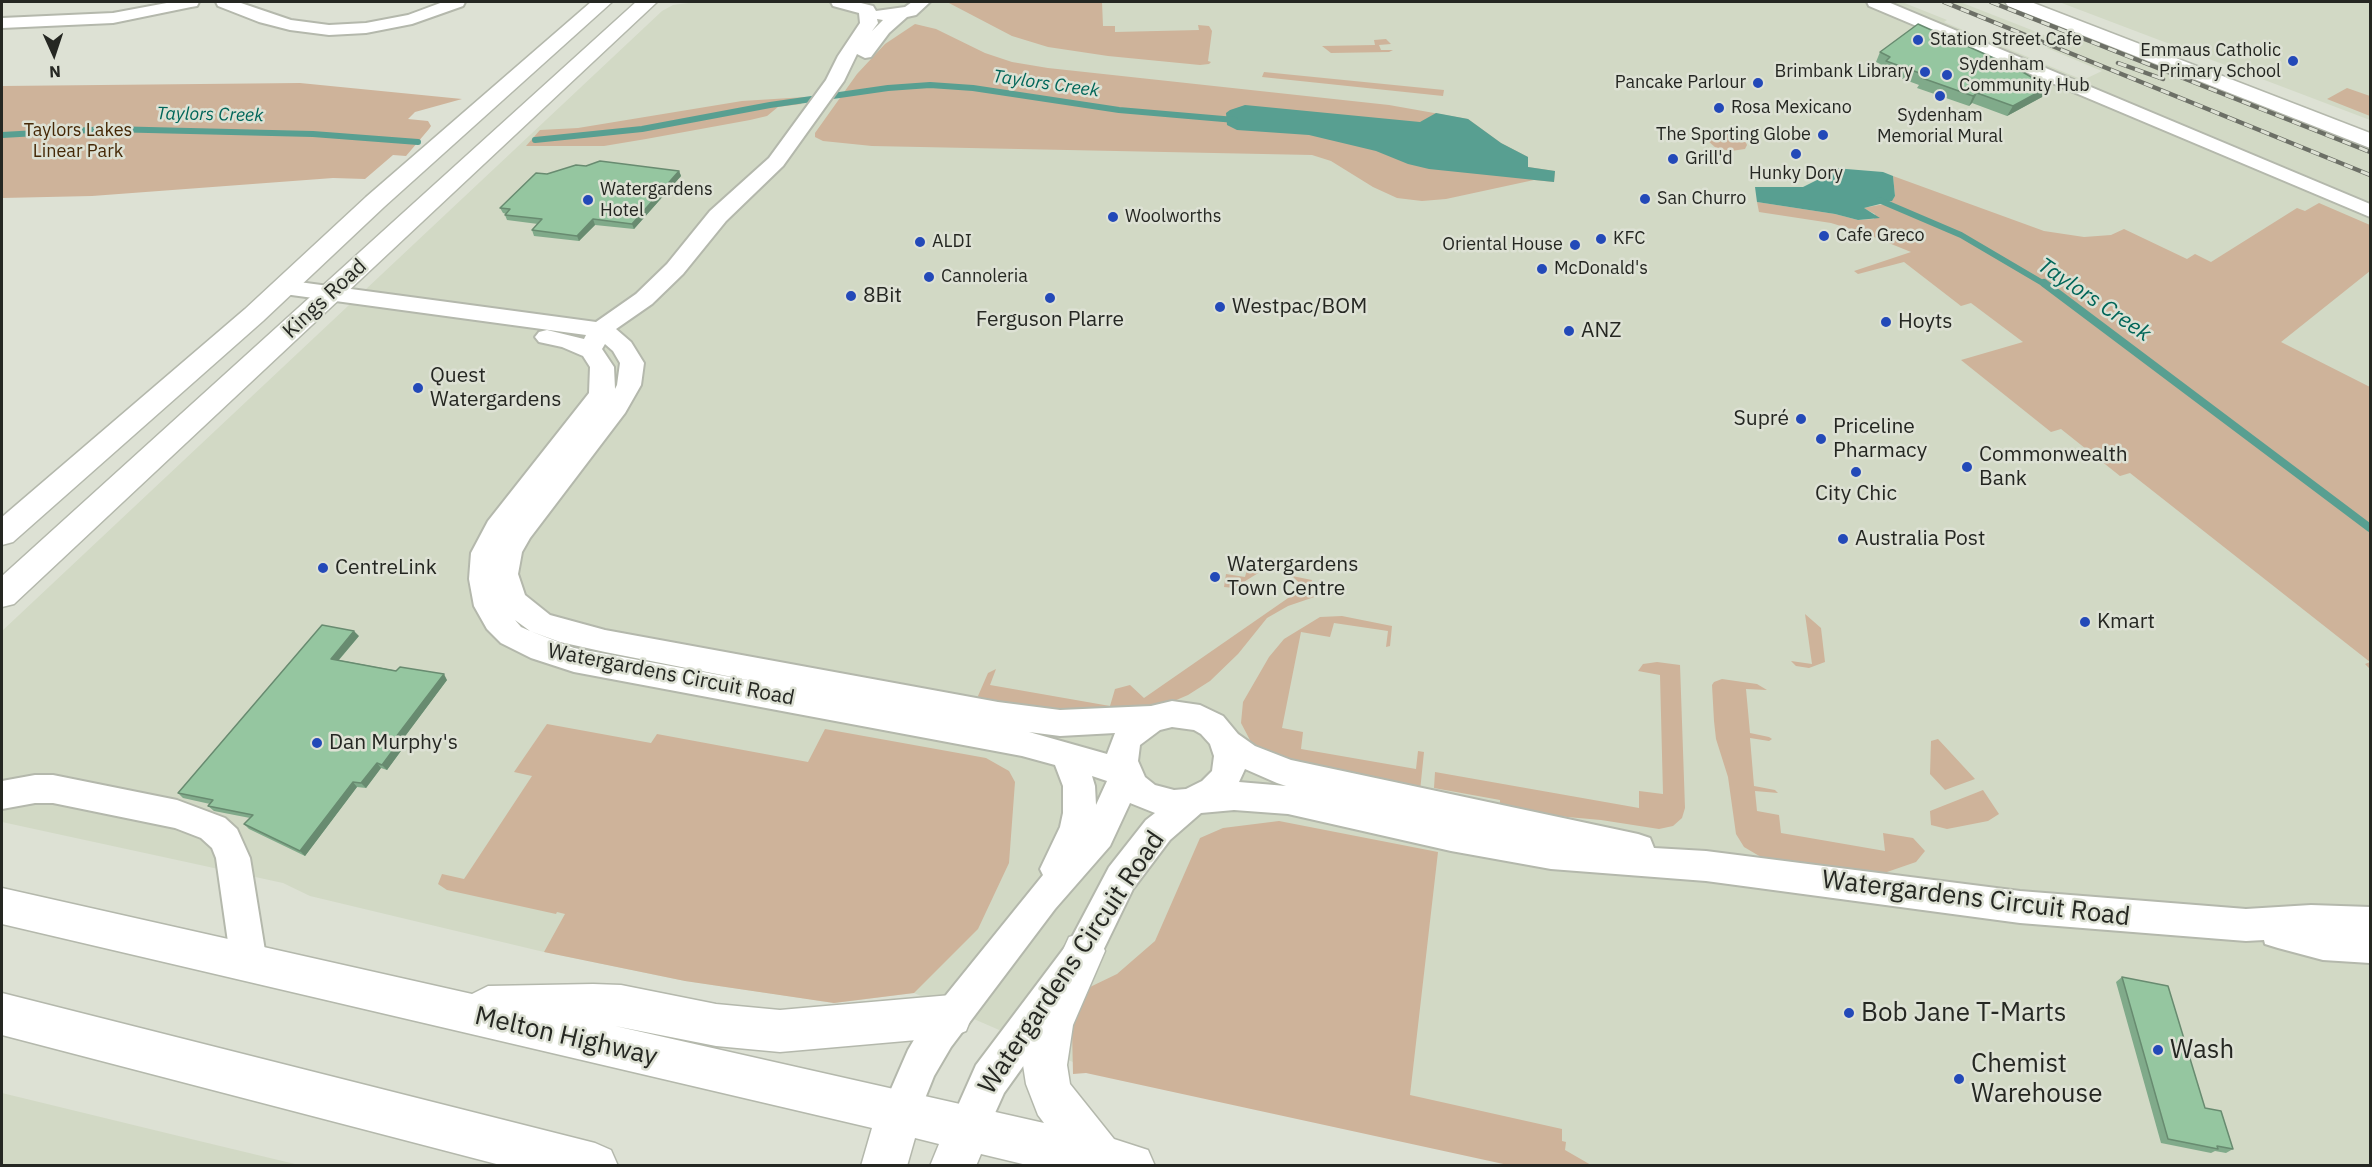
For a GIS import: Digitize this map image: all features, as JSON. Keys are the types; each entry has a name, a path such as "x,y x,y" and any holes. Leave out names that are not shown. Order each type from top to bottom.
{"main road":[{"name":"Kings Road","path":"2,534 278,292 375,202 602,2"},
{"name":"Kings Road","path":"2,595 647,2"},
{"path":"2016,2 2370,141"},
{"path":"2036,2 2370,132"},
{"name":"Melton Highway","path":"2,906 900,1112 960,1147 1117,1162"},
{"path":"1083,951 1053,1017 1045,1065 1048,1084 1054,1099 1117,1162"},
{"path":"441,1008 593,1004 621,1006 716,1025 780,1031 951,1016"},
{"path":"2,1014 595,1166"},
{"path":"884,1166 900,1112"}],"street":[{"path":"28,23 53,2"},
{"path":"2,23 113,18 191,2"},
{"path":"224,2 290,25 329,30 366,28 402,21 457,2"},
{"path":"839,2 865,7 881,14 900,14"},
{"path":"835,81 862,57 883,29 900,14 917,7 922,2"},
{"path":"1856,2 2092,102 2208,148 2261,166"},
{"path":"1875,2 2370,211"},
{"path":"278,292 561,339 581,345 603,340 662,300 675,269 718,216 776,162 835,81 847,56 868,23 865,7"},
{"name":"Watergardens Circuit Road","path":"1125,775 1068,755 1022,743 574,660 542,650 511,635 497,621 488,606 483,579 485,553 498,528 600,393 604,376 603,340 628,354 632,363 629,385 602,426 519,531 508,552 504,574 507,588 517,607 526,615 540,623 576,635 998,715 1060,723 1151,719"},
{"path":"1172,714 1200,718 1212,725 1227,743 1244,755 1288,773 1598,839 1706,866 1551,854 1451,836 1288,800 1234,796 1174,804 1145,796 1133,787 1125,775 1122,761 1123,748 1129,736 1151,719 1172,714"},
{"path":"1195,801 1214,791 1223,781 1229,769 1230,756 1227,743"},
{"path":"1043,898 1077,827 1080,813 1079,786 1068,755"},
{"path":"900,1112 927,1050 1043,898 1098,836 1125,775"},
{"path":"2,795 34,789 53,789 177,814 213,828 225,838 233,858 249,963"},
{"name":"Watergardens Circuit Road","path":"960,1147 990,1079 1083,951 1121,878 1158,830 1195,801"},
{"name":"Watergardens Circuit Road","path":"1706,866 2020,907 2131,918 2246,925 2311,921 2370,923"},
{"name":"Watergardens Circuit Road","path":"2246,925 2323,942 2370,947"}],"shaded area":[{"name":"Watergardens Town Centre","path":"696,2 1902,2 2083,80 2102,71 2047,48 2049,46 1939,2 1960,2 2047,36 2059,31 1986,2 2001,2 2370,149 2370,1165 1521,1165 1089,1069 914,993 834,1003 685,981 544,952 310,896 283,883 2,822 2,631 662,11 673,5"},
{"name":"Emmaus Catholic Primary School","path":"2059,2 2370,2 2370,120"},
{"path":"2,1093 191,1139 299,1165 2,1165"}],"green space":[{"path":"947,2 1102,2 1103,26 1115,26 1115,32 1199,30 1198,25 1209,26 1212,31 1208,61 1211,62 1200,65 1108,56 1048,47 1012,36"},
{"path":"915,24 936,29 985,53 1012,62 1048,68 1389,105 1468,119 1501,143 1528,157 1528,167 1555,171 1554,182 1534,180 1446,199 1422,201 1397,198 1373,187 1331,161 1312,155 872,146 823,141 815,137 815,133 857,74 885,44"},
{"path":"1386,39 1391,44 1379,45 1381,50 1393,50 1389,52 1331,53 1322,46 1375,45 1374,40"},
{"path":"1264,72 1444,90 1443,96 1262,77"},
{"name":"Taylors Lakes Linear Park","path":"300,83 462,99 415,112 408,119 428,121 431,126 429,129 406,156 393,155 365,179 333,178 92,196 2,198 2,86"},
{"path":"2347,88 2370,96 2370,116 2327,99"},
{"path":"806,97 801,104 778,107 767,116 646,139 604,146 526,146 540,130 578,128 742,101"},
{"path":"1716,131 1738,134 1744,138 1747,145 1745,149 1731,151 1716,148 1707,140 1707,136"},
{"path":"1893,176 2044,231 2084,237 2111,235 2124,229 2187,259 2195,254 2211,262 2297,208 2305,211 2319,203 2370,225 2370,271 2281,342 2370,387 2370,662 2130,473 2120,476 2061,429 2051,432 1961,360 2023,342 1971,303 1961,306 1904,262 1858,274 1854,271 1911,252 1864,233 1831,223 1759,212 1757,202 1835,214 1858,220 1874,219 1875,214 1863,208 1890,203 1895,196"},
{"path":"1249,562 1268,565 1268,567 1234,588 1224,587 1226,574 1245,577"},
{"path":"1292,576 1312,580 1310,587 1329,590 1329,592 1288,606 1267,618 1238,654 1210,681 1188,695 1160,707 1114,718 982,704 978,696 988,673 996,669 990,685 1110,706 1115,689 1130,685 1144,698 1304,587"},
{"path":"1805,614 1821,628 1825,662 1809,668 1796,666 1791,661 1812,664"},
{"path":"1342,616 1392,626 1390,646 1386,647 1388,631 1334,623 1330,637 1301,632 1282,728 1303,732 1301,749 1416,769 1418,751 1424,752 1420,791 1281,761 1251,742 1241,723 1243,702 1269,657 1284,639 1320,617"},
{"path":"1657,662 1680,665 1685,808 1682,818 1673,826 1659,829 1601,820 1500,811 1500,800 1434,788 1435,772 1639,808 1639,791 1663,794 1660,675 1638,671 1643,664"},
{"path":"1722,679 1757,684 1767,690 1746,689 1750,733 1772,739 1769,741 1750,738 1754,786 1775,790 1778,793 1755,791 1757,811 1779,815 1781,833 1885,851 1883,833 1913,838 1925,851 1916,862 1887,872 1869,873 1761,857 1744,847 1736,834 1728,777 1716,739 1712,685"},
{"path":"547,724 651,743 657,734 808,762 825,729 986,758 1009,771 1015,782 1009,863 978,929 914,993 834,1003 685,981 544,952 565,914 447,890 438,884 442,874 464,879 532,776 514,772"},
{"path":"1938,739 1975,779 1945,790 1930,774 1931,741"},
{"path":"1983,790 1999,814 1988,821 1947,829 1931,825 1930,811"},
{"path":"1279,821 1438,852 1410,1095 1562,1129 1562,1141 1566,1142 1565,1150 1591,1165 1508,1165 1086,1073 1073,1074 1072,1029 1084,994 1090,987 1117,974 1155,941 1200,838 1223,828"}],"water":[{"path":"1245,105 1420,122 1436,113 1468,119 1501,143 1528,157 1528,167 1555,171 1554,182 1429,169 1408,164 1376,151 1309,135 1237,130 1227,125 1226,113"},
{"path":"1834,168 1883,172 1893,176 1895,196 1892,201 1864,208 1880,218 1858,220 1835,214 1757,202 1755,187 1803,187 1831,173 1828,171"}],"building":[{"name":"Sydenham Community Hub","path":"1918,24 2016,68 2048,87 2013,106 1977,93 1973,96 1922,78 1925,75 1886,61 1890,57 1880,52"},
{"name":"Watergardens Hotel","path":"600,161 679,171 632,224 593,219 577,236 532,230 542,219 505,215 510,209 500,208 536,173 547,174 576,165 586,166"},
{"name":"Dan Murphy's","path":"322,625 354,631 331,659 396,671 400,667 444,674 396,737 402,738 382,765 377,763 361,783 353,782 300,851 244,824 253,815 208,806 213,800 178,793"},
{"name":"Wash","path":"2122,977 2168,986 2205,1108 2221,1111 2233,1149 2217,1146 2218,1149 2168,1139"}],"waterway":[{"name":"Taylors Creek","path":"535,140 642,129 770,105 888,88 930,85 973,88 1119,110 1235,120"},
{"name":"Taylors Creek","path":"2,135 108,129 313,134 418,142"},
{"name":"Taylors Creek","path":"1879,200 1961,235 2046,285"},
{"name":"Taylors Creek","path":"2044,283 2370,528"}],"railway":[{"path":"1944,2 2370,175"},
{"path":"1991,2 2370,152"},
{"path":"2118,63 2163,79"}],"place":[{"name":"Station Street Cafe","path":"1918,40"},
{"name":"Emmaus Catholic Primary School","path":"2293,61"},
{"name":"Brimbank Library","path":"1925,72"},
{"name":"Sydenham Community Hub","path":"1947,75"},
{"name":"Pancake Parlour","path":"1758,83"},
{"name":"Sydenham Memorial Mural","path":"1940,96"},
{"name":"Rosa Mexicano","path":"1719,108"},
{"name":"The Sporting Globe","path":"1823,135"},
{"name":"Hunky Dory","path":"1796,154"},
{"name":"Grill'd","path":"1673,159"},
{"name":"San Churro","path":"1645,199"},
{"name":"Watergardens Hotel","path":"588,200"},
{"name":"Woolworths","path":"1113,217"},
{"name":"Cafe Greco","path":"1824,236"},
{"name":"KFC","path":"1601,239"},
{"name":"ALDI","path":"920,242"},
{"name":"Oriental House","path":"1575,245"},
{"name":"McDonald's","path":"1542,269"},
{"name":"Cannoleria","path":"929,277"},
{"name":"8Bit","path":"851,296"},
{"name":"Ferguson Plarre","path":"1050,298"},
{"name":"Westpac/BOM","path":"1220,307"},
{"name":"Hoyts","path":"1886,322"},
{"name":"ANZ","path":"1569,331"},
{"name":"Quest Watergardens","path":"418,388"},
{"name":"Supré","path":"1801,419"},
{"name":"Priceline Pharmacy","path":"1821,439"},
{"name":"Commonwealth Bank","path":"1967,467"},
{"name":"City Chic","path":"1856,472"},
{"name":"Australia Post","path":"1843,539"},
{"name":"CentreLink","path":"323,568"},
{"name":"Watergardens Town Centre","path":"1215,577"},
{"name":"Kmart","path":"2085,622"},
{"name":"Dan Murphy's","path":"317,743"},
{"name":"Bob Jane T-Marts","path":"1849,1013"},
{"name":"Wash","path":"2158,1050"},
{"name":"Chemist Warehouse","path":"1959,1079"}]}
